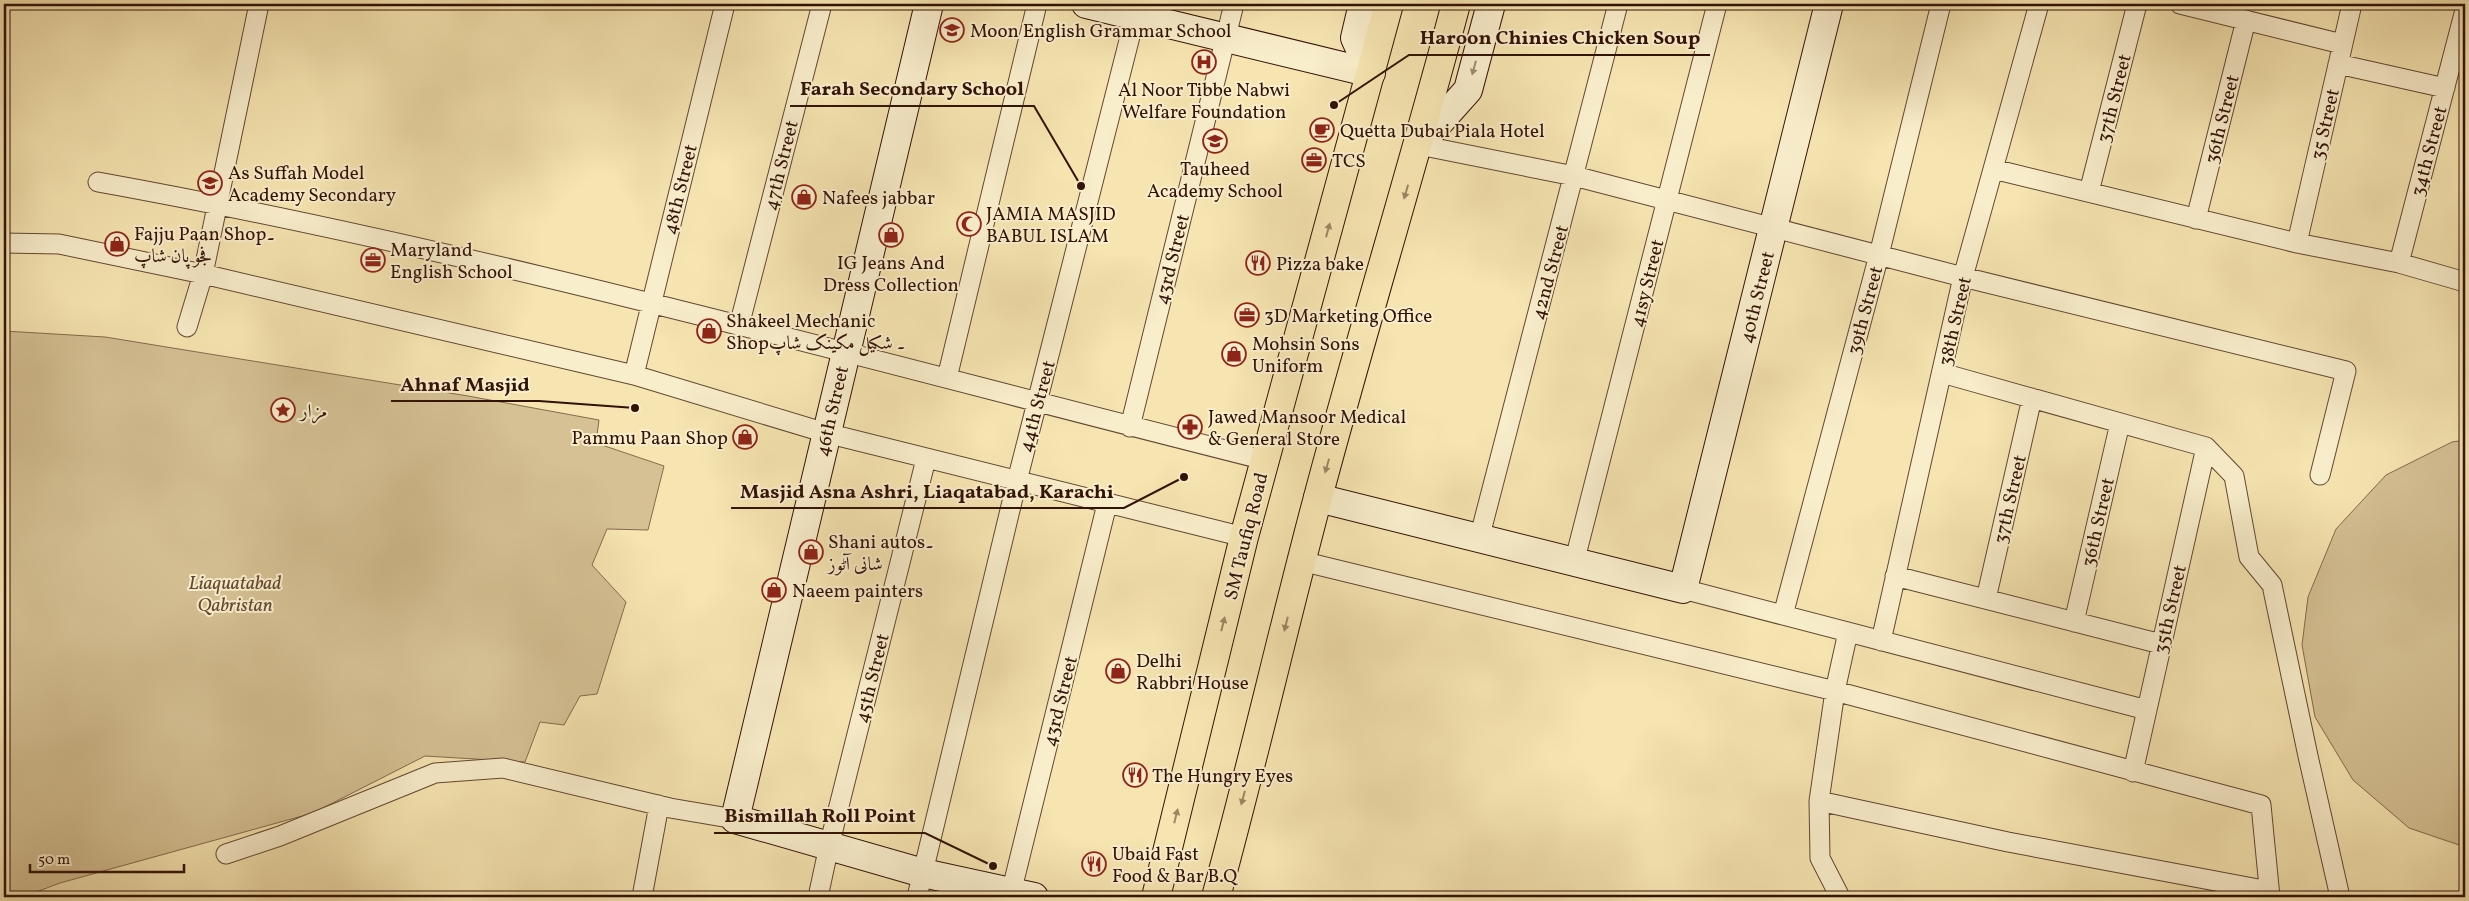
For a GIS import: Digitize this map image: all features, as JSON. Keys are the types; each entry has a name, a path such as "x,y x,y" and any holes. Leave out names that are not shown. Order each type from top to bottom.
{"highway":[{"name":"SM Taufiq Road","path":"1156,897 1244,538 1389,4"},
{"path":"1216,897 1246,786 1318,498 1419,146 1456,4"}],"street":[{"path":"187,327 203,274 259,4"},
{"name":"48th Street","path":"634,375 725,4"},
{"name":"47th Street","path":"739,326 822,4"},
{"name":"46th Street","path":"735,819 929,4"},
{"path":"947,378 1037,4"},
{"path":"1086,4 1137,10 1226,37 1371,73"},
{"name":"43rd Street","path":"1130,427 1234,4"},
{"path":"1363,4 1355,38 1371,73"},
{"path":"1419,146 1468,90 1491,4"},
{"name":"42nd Street","path":"1480,539 1618,4"},
{"name":"41sy Street","path":"1574,563 1717,4"},
{"name":"40th Street","path":"1683,590 1829,4"},
{"name":"39th Street","path":"1783,615 1879,255 1941,4"},
{"name":"38th Street","path":"1881,641 1964,277 2038,4"},
{"name":"37th Street","path":"2089,192 2137,4"},
{"path":"2180,4 2342,44"},
{"name":"35 Street","path":"2297,244 2352,4"},
{"name":"44th Street","path":"920,885 1016,482 1137,10"},
{"name":"34th Street","path":"2399,263 2465,10"},
{"name":"36th Street","path":"2196,219 2246,20"},
{"path":"2338,64 2445,88"},
{"path":"1419,146 1574,176 1964,277 2346,371 2320,474"},
{"path":"1993,169 2297,244 2399,263 2465,282"},
{"path":"98,182 218,203 651,302 1130,427 1265,460"},
{"path":"4,243 59,244 203,274 634,375 826,433 1244,538"},
{"path":"1942,373 2206,447 2234,476 2249,557 2272,584 2340,897"},
{"name":"37th Street","path":"1986,599 2032,398"},
{"name":"36th Street","path":"2074,622 2120,423"},
{"name":"35th Street","path":"2133,772 2206,447"},
{"name":"45th Street","path":"818,897 828,846 926,458"},
{"path":"1318,498 1783,615 2147,710"},
{"name":"43rd Street","path":"1019,896 1106,504"},
{"path":"1302,561 1835,691 2261,805 2270,894 2008,842 1819,801"},
{"path":"1896,576 2161,644"},
{"path":"1840,897 1820,858 1819,801 1835,691 1848,632"},
{"path":"226,854 280,836 435,773 503,768 659,805 735,819 828,846 920,885 1019,896"},
{"path":"642,897 659,805"}],"green space":[{"name":"Liaquatabad Qabristan","path":"4,331 105,337 468,396 599,420 596,443 664,466 648,530 607,529 592,565 626,602 597,694 580,696 564,725 540,722 525,762 425,756 313,813 60,883 23,897 4,897"},
{"path":"2465,440 2465,847 2409,828 2353,780 2315,717 2302,645 2308,597 2336,529 2386,475 2452,442"}],"place":[{"name":"Moon English Grammar School","path":"952,30"},
{"name":"Al Noor Tibbe Nabwi Welfare Foundation","path":"1204,62"},
{"name":"Haroon Chinies Chicken Soup","path":"1334,105"},
{"name":"Quetta Dubai Piala Hotel","path":"1322,130"},
{"name":"Tauheed Academy School","path":"1215,141"},
{"name":"TCS","path":"1314,160"},
{"name":"As Suffah Model Academy Secondary","path":"210,183"},
{"name":"Farah Secondary School","path":"1081,186"},
{"name":"Nafees jabbar","path":"804,197"},
{"name":"JAMIA MASJID BABUL ISLAM","path":"969,224"},
{"name":"IG Jeans And Dress Collection","path":"891,235"},
{"name":"Fajju Paan Shop۔ فجو پان شاپ","path":"117,244"},
{"name":"Maryland English School","path":"373,260"},
{"name":"Pizza bake","path":"1258,263"},
{"name":"3D Marketing Office","path":"1247,315"},
{"name":"Shakeel Mechanic Shop۔ شکیل مکینک شاپ","path":"709,331"},
{"name":"Mohsin Sons Uniform","path":"1234,354"},
{"name":"Ahnaf Masjid","path":"635,408"},
{"name":"مزار","path":"283,410"},
{"name":"Jawed Mansoor Medical & General Store","path":"1190,427"},
{"name":"Pammu Paan Shop","path":"745,437"},
{"name":"Masjid Asna Ashri, Liaqatabad, Karachi","path":"1184,477"},
{"name":"Shani autos۔ شانی آٹوز","path":"811,552"},
{"name":"Naeem painters","path":"774,590"},
{"name":"Delhi Rabbri House","path":"1118,671"},
{"name":"The Hungry Eyes","path":"1135,775"},
{"name":"Ubaid Fast Food & Bar B.Q","path":"1094,864"},
{"name":"Bismillah Roll Point","path":"993,866"}]}
